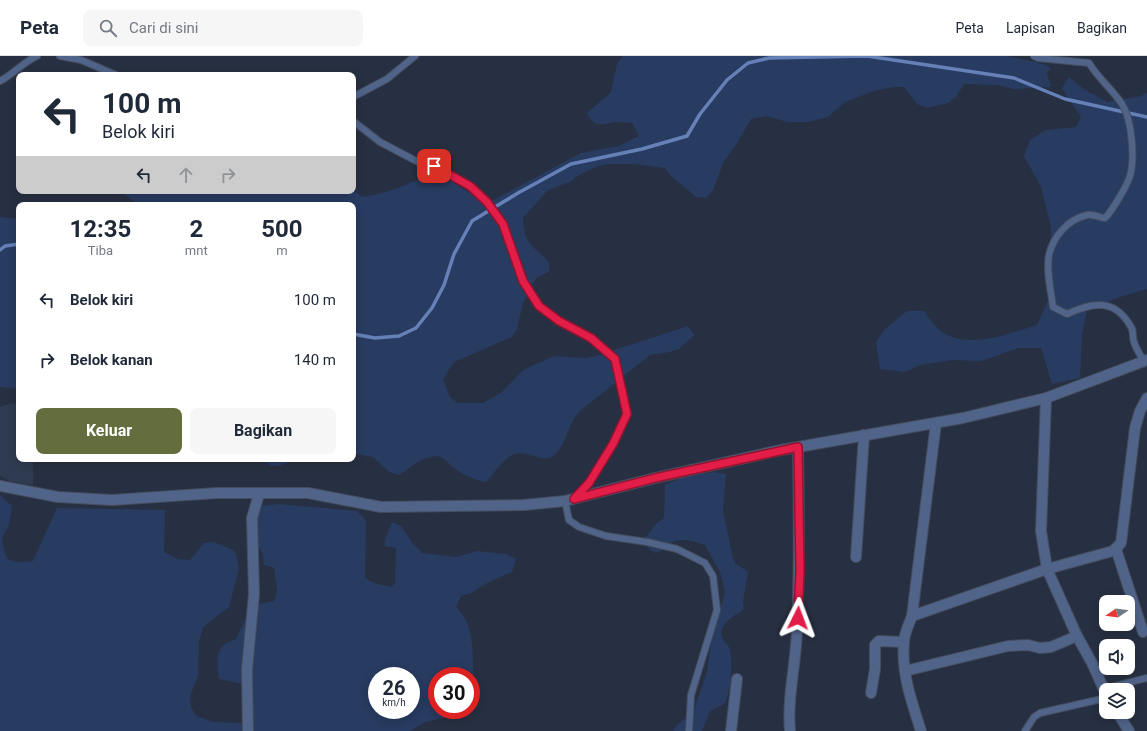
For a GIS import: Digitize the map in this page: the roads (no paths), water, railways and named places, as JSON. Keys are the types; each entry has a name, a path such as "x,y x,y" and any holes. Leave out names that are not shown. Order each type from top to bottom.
{"street":[{"path":"0,486 58,497 112,500 217,493 308,493 381,507 492,506 569,500 655,478 798,447 936,423 1046,398 1146,363"},
{"path":"1046,398 1041,531 1047,569 1077,636 1092,663 1100,683"},
{"path":"912,616 1047,569 1116,549 1121,543 1135,428 1140,411 1147,398"},
{"path":"921,731 912,705 905,671 904,642 912,616 936,423"},
{"path":"856,556 864,435"},
{"path":"790,731 789,702 796,650 800,571 798,447"},
{"path":"248,731 247,669 254,594 252,518 259,494"},
{"path":"1116,549 1144,632"},
{"path":"905,671 1008,646 1028,645 1040,648 1051,647 1077,636"},
{"path":"871,693 875,669 875,645 879,641 904,642"},
{"path":"731,731 737,679"},
{"path":"1121,719 1129,731"}],"lane":[{"path":"0,81 10,76 26,61 37,56"},
{"path":"60,56 81,60 109,72"},
{"path":"356,95 387,79 414,56"},
{"path":"1034,56 1052,60 1089,62 1098,76 1122,104 1129,126 1133,153 1130,177 1113,210 1105,218 1088,215 1070,221 1056,236 1049,255 1048,269 1053,307 1067,314 1080,308 1100,304 1114,308 1123,316 1132,328 1134,342 1146,363"},
{"path":"356,123 380,142 420,163 434,166 470,186 487,202 503,224 523,281 539,306 559,321 591,338 615,359 627,414 613,444 589,483 569,500 569,520 579,527 606,536 647,542 677,549 705,563 713,576 717,610 691,695 688,731"},
{"path":"1134,683 1147,678"},
{"path":"1025,731 1034,717 1040,713 1099,696"}],"waterway":[{"path":"356,335 375,338 399,336 416,328 432,308 444,285 454,254 472,221 518,193 571,164 642,149 687,136 700,114 727,80 748,63 769,58 867,56 1014,78 1065,99 1147,117"},
{"path":"0,250 5,246 16,244"}]}
